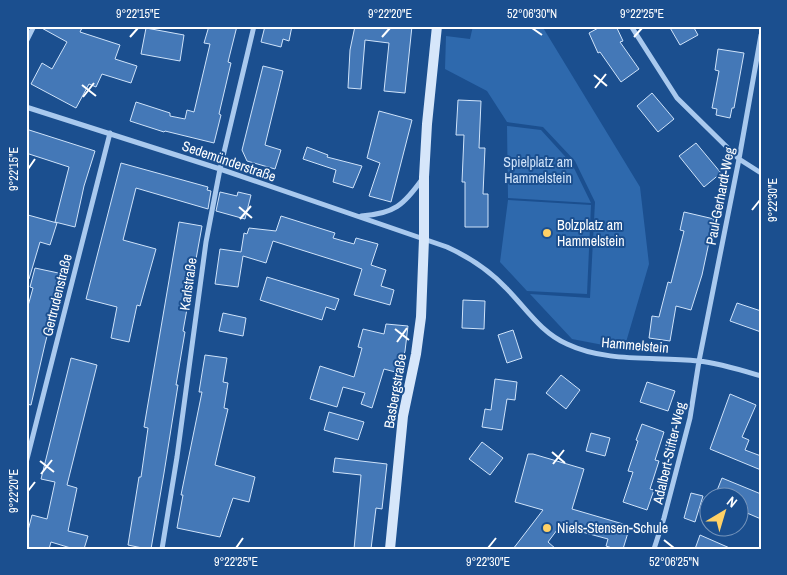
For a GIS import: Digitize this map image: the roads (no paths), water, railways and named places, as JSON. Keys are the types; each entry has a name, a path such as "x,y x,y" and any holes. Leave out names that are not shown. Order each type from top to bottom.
{"main road":[{"name":"Basbergstraße","path":"390,549 403,416 416,354 420,317 424,239 424,177 436,26"}],"street":[{"path":"26,42 34,26"},
{"name":"Karlstraße","path":"162,549 202,264 220,169 254,26"},
{"path":"631,26 677,98 739,159 761,173"},
{"name":"Paul-Gerhardt-Weg","path":"699,360 739,159 761,36"},
{"name":"Sedemünderstraße","path":"26,107 220,169 424,239"},
{"name":"Gertrudenstraße","path":"26,463 110,134"},
{"path":"356,216 378,215 395,209 412,194 424,177"},
{"name":"Hammelstein","path":"424,239 453,250 481,266 506,288 548,333 567,344 590,351 629,358 699,360 761,376"},
{"name":"Adalbert-Stifter-Weg","path":"654,549 690,418 699,360"}],"place":[{"name":"Bolzplatz am Hammelstein","path":"547,233"},
{"name":"Niels-Stensen-Schule","path":"547,528"}],"park label":[{"name":"Spielplatz am Hammelstein","path":"538,170"}]}
